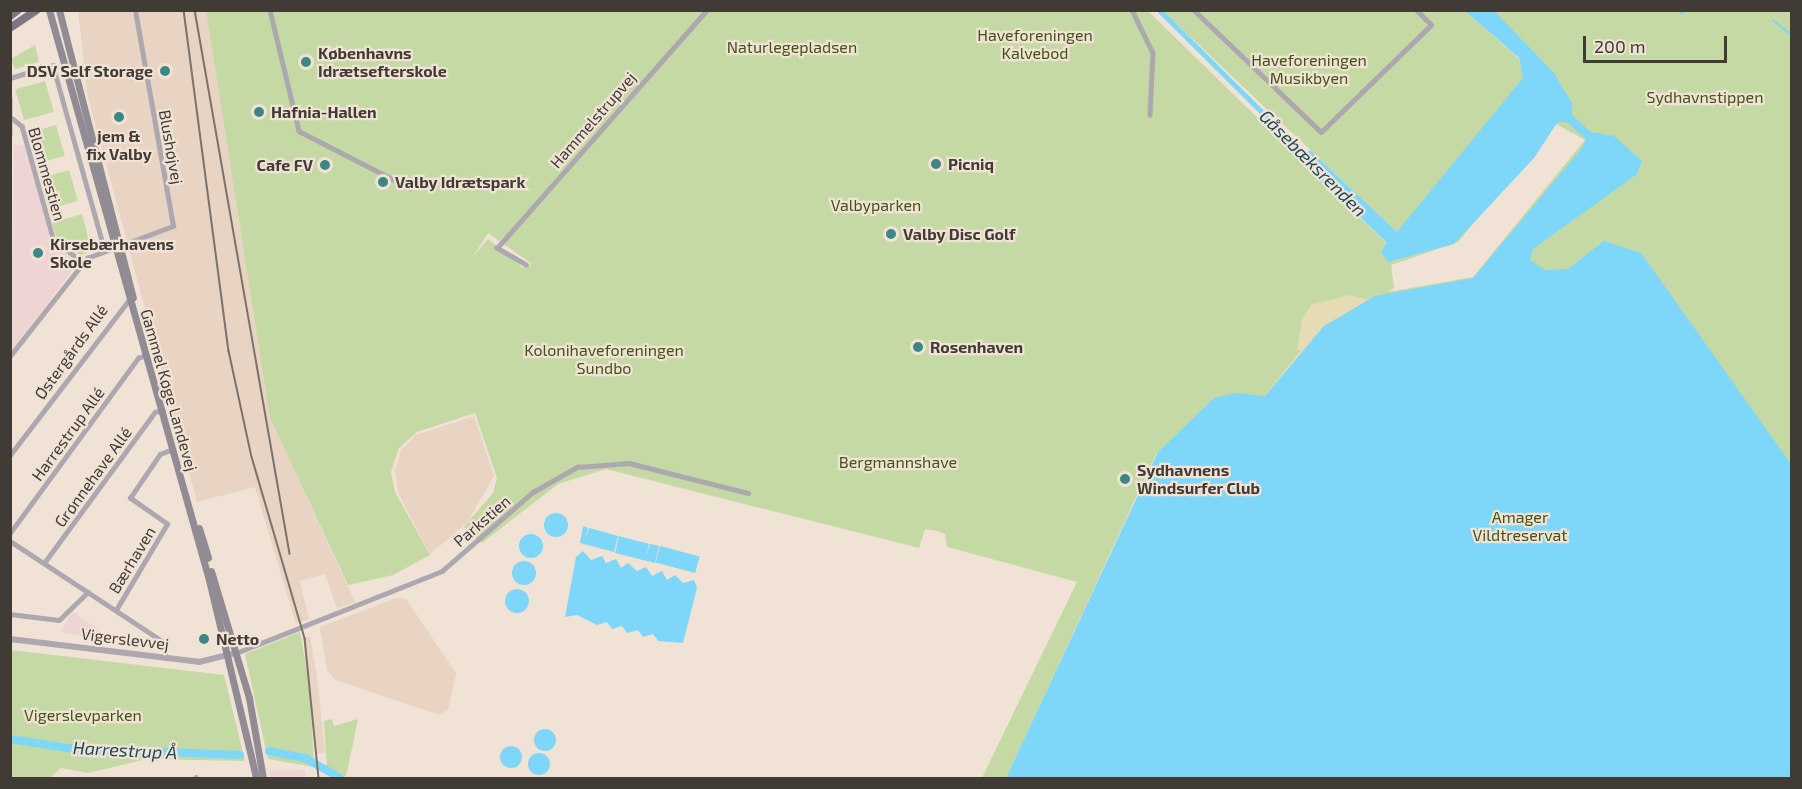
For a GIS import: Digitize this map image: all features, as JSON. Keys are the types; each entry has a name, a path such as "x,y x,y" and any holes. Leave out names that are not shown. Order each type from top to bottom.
{"main road":[{"path":"10,16 18,10"},
{"path":"10,23 29,10"},
{"path":"10,28 37,10"},
{"name":"Gammel Køge Landevej","path":"49,10 118,247"},
{"name":"Gammel Køge Landevej","path":"58,10 130,297 254,747"},
{"name":"Gammel Køge Landevej","path":"161,410 236,652 254,747 263,778"},
{"name":"Gammel Køge Landevej","path":"256,778 257,761"}],"street":[{"name":"Blushøjvej","path":"118,247 173,226 135,10"},
{"path":"270,10 299,131 410,188"},
{"name":"Hammelstrupvej","path":"526,265 497,248 707,10"},
{"path":"1132,10 1153,53 1150,115"},
{"path":"1194,10 1321,132 1431,25 1416,10"},
{"path":"10,78 53,65 105,251"},
{"path":"10,134 11,98"},
{"name":"Blommestien","path":"12,118 22,126 53,238 83,263"},
{"path":"10,356 83,263 118,247"},
{"name":"Østergårds Allé","path":"10,455 130,297"},
{"name":"Harrestrup Allé","path":"10,533 146,355"},
{"name":"Grønnehave Allé","path":"44,563 161,410"},
{"name":"Bærhaven","path":"116,610 167,526 130,498 160,454 171,450"},
{"name":"Parkstien","path":"236,652 442,571 533,492 577,467 607,461 645,465 748,493"},
{"path":"10,541 164,642 166,658"},
{"path":"10,614 63,618 88,592"},
{"name":"Vigerslevvej","path":"10,639 200,662 236,652"}],"shaded area":[{"path":"78,11 206,11 270,418 355,602 337,609 325,574 300,581 309,619 296,624 255,487 197,502 88,97"},
{"name":"Kirsebærhavens Skole","path":"14,145 25,146 50,238 79,262 11,351"},
{"path":"474,416 494,476 467,523 430,554 399,495 395,471 401,450 416,435"},
{"path":"396,598 406,599 456,673 448,710 439,715 335,680 327,670 320,627"},
{"path":"73,612 99,630 98,639 60,632"},
{"path":"310,636 317,676 325,753 316,754 303,639"},
{"path":"305,770 306,778 270,778 269,771"}],"green space":[{"path":"206,11 1148,11 1388,245 1397,232 1163,11 1465,11 1519,59 1522,72 1533,57 1494,11 1791,11 1791,778 1214,398 1156,454 1006,778 982,778 1077,582 947,547 945,534 938,531 925,529 919,548 606,469 558,484 482,543 464,527 493,493 497,478 475,413 417,432 399,448 391,472 395,492 430,555 393,575 348,585 270,418","holes":["1556,124 1585,140 1473,277 1388,292 1394,288 1391,265 1458,242","488,233 532,264 523,268 488,239 473,257","1343,299 1344,300 1259,403"]},
{"path":"35,45 39,62 15,69 11,59"},
{"path":"45,81 54,112 24,120 15,90"},
{"path":"56,125 65,156 36,164 27,133"},
{"path":"69,170 78,201 49,209 40,178"},
{"path":"82,214 91,249 81,256 57,239 52,223"},
{"path":"300,632 310,688 314,767 268,759 245,654"},
{"name":"Vigerslevparken","path":"11,650 224,675 245,761 147,759 88,773 61,768 50,778 11,778"},
{"path":"332,719 334,726 358,719 346,777 327,767 324,721"}],"sand":[{"path":"1348,295 1370,300 1324,326 1302,352 1297,349 1302,319 1311,305"}],"water":[{"name":"Amager Vildtreservat","path":"1465,11 1494,11 1554,73 1572,103 1572,115 1591,132 1614,136 1642,161 1637,174 1533,249 1530,260 1545,270 1568,269 1604,241 1641,253 1791,464 1791,778 1006,778 1158,452 1214,398 1235,393 1265,396 1324,326 1375,296 1473,278 1582,148 1586,139 1567,122 1557,123 1534,158 1454,244 1388,262 1381,252 1387,243 1301,160 1310,150 1397,232 1523,78 1519,58"},
{"path":"556,513 564,517 568,525 564,533 556,537 548,533 544,525 548,517"},
{"path":"583,526 588,528 585,540 589,528 618,536 614,552 580,543"},
{"path":"531,534 539,538 543,546 539,554 531,558 523,554 519,546 523,538"},
{"path":"619,536 649,544 646,556 650,544 659,546 655,563 615,553"},
{"path":"660,546 700,557 695,573 656,562"},
{"path":"583,551 591,560 602,556 606,563 616,559 621,568 628,563 637,571 646,567 652,576 662,571 667,580 675,575 683,583 694,580 697,588 683,643 658,641 653,634 643,637 638,630 627,633 622,626 612,629 607,622 597,625 577,615 565,617 576,557"},
{"path":"524,561 532,565 536,573 532,581 524,585 516,581 512,573 516,565"},
{"path":"517,589 525,593 529,601 525,609 517,613 509,609 505,601 509,593"},
{"path":"545,729 553,732 556,740 553,748 545,751 537,748 534,740 537,732"},
{"path":"511,746 519,749 522,757 519,765 511,768 503,765 500,757 503,749"},
{"path":"539,753 547,756 550,764 547,772 539,775 531,772 528,764 531,756"}],"waterway":[{"name":"Gåsebæksrenden","path":"1159,10 1309,159"},
{"path":"1681,14 1685,10"},
{"path":"1773,20 1792,35"},
{"name":"Harrestrup Å","path":"10,739 67,748 240,755"},
{"name":"Harrestrup Å","path":"269,751 305,758 340,778"}],"tram line":[{"path":"184,10 229,351 252,457 305,638 319,778"},
{"path":"195,10 290,554"}],"place":[{"name":"Københavns Idrætsefterskole","path":"306,62"},
{"name":"DSV Self Storage","path":"165,71"},
{"name":"Hafnia-Hallen","path":"259,112"},
{"name":"jem & fix Valby","path":"119,117"},
{"name":"Picniq","path":"936,164"},
{"name":"Cafe FV","path":"325,165"},
{"name":"Valby Idrætspark","path":"383,182"},
{"name":"Valby Disc Golf","path":"891,234"},
{"name":"Kirsebærhavens Skole","path":"38,253"},
{"name":"Rosenhaven","path":"918,347"},
{"name":"Sydhavnens Windsurfer Club","path":"1125,479"},
{"name":"Netto","path":"204,639"}],"park label":[{"name":"Haveforeningen Kalvebod","path":"1035,44"},
{"name":"Naturlegepladsen","path":"792,47"},
{"name":"Haveforeningen Musikbyen","path":"1309,69"},
{"name":"Sydhavnstippen","path":"1705,97"},
{"name":"Valbyparken","path":"876,205"},
{"name":"Kolonihaveforeningen Sundbo","path":"604,359"},
{"name":"Bergmannshave","path":"898,462"}]}
